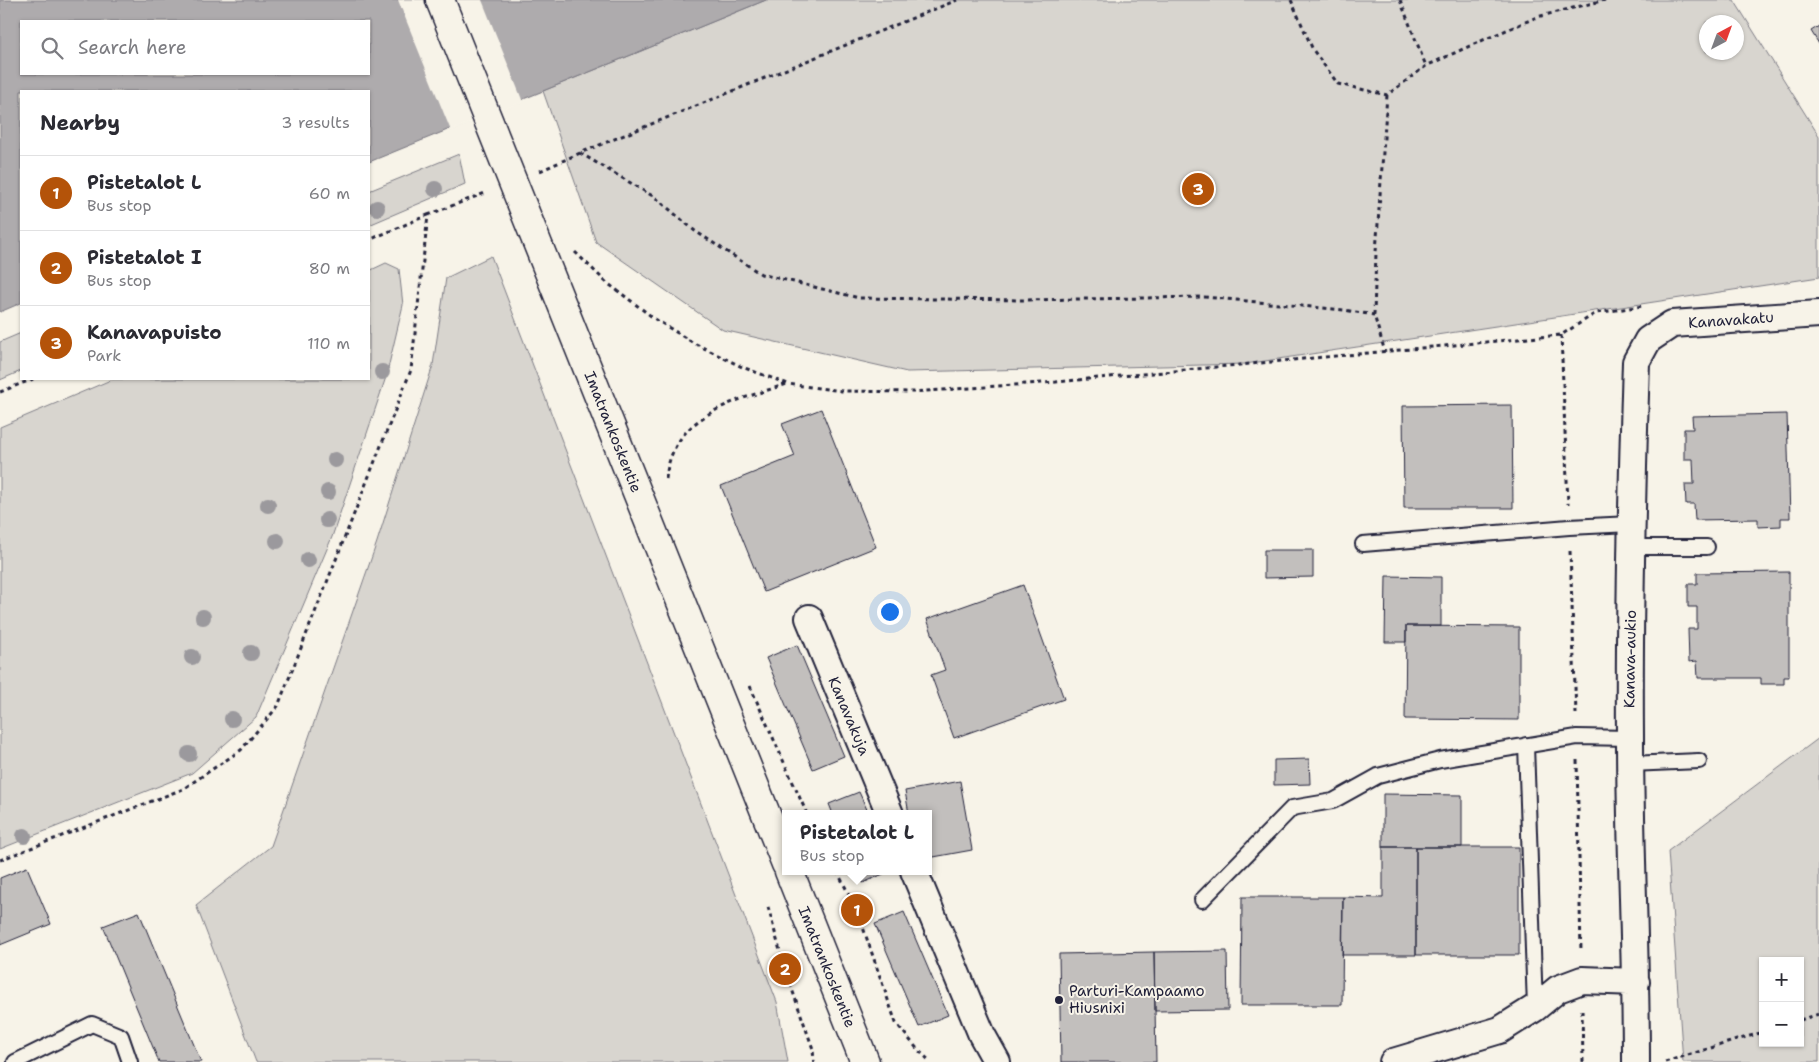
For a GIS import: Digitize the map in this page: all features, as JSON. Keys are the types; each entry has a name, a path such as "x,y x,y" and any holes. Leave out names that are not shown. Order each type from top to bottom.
{"main road":[{"name":"Imatrankoskentie","path":"440,0 782,854"},
{"name":"Imatrankoskentie","path":"791,875 865,1062"}],"street":[{"name":"Kanavakatu","path":"1648,340 1672,324 1819,314"},
{"name":"Kanava-aukio","path":"1636,1062 1636,982 1630,764 1631,536 1636,362 1648,340"},
{"name":"Kanavakuja","path":"808,618 888,810"},
{"path":"916,875 982,1035 997,1062"},
{"path":"1393,1062 1500,1030 1535,1008 1558,989 1582,980 1636,982"}],"lane":[{"path":"1363,544 1569,527 1707,546"},
{"path":"1202,900 1292,808 1333,801 1378,776 1440,760 1577,737 1630,738"},
{"path":"1526,746 1535,1008"},
{"path":"1630,764 1699,761"},
{"path":"15,1062 92,1024 121,1036 130,1062"}],"path":[{"path":"538,172 580,153 957,0"},
{"path":"1291,0 1313,50 1338,84 1387,95 1426,66 1537,18 1605,0"},
{"path":"1400,0 1426,66"},
{"path":"1385,352 1374,315 1376,252 1387,95"},
{"path":"580,153 656,198 695,231 761,274 859,298 1023,300 1204,297 1344,310 1374,315"},
{"path":"370,240 486,192"},
{"path":"0,860 183,789 241,750 278,706 411,370 428,215"},
{"path":"572,249 606,282 692,342 742,367 788,384 842,391 913,392 1056,382 1561,335 1596,313 1647,305"},
{"path":"1561,335 1577,737 1583,1062"},
{"path":"0,392 31,380"},
{"path":"665,483 667,466 677,441 691,427 710,412 754,394 788,384"},
{"path":"839,875 857,910 896,1022 919,1051 931,1062"},
{"path":"1804,1019 1819,1014"},
{"path":"1665,1062 1759,1033"}],"shaded area":[{"path":"0,0 766,0 370,162 370,90 20,90 20,303 0,312"},
{"path":"766,0 1734,0 1743,15 1699,15 1699,60 1744,60 1744,16 1819,136 1819,277 1245,364 907,372 723,330 596,242 543,91"},
{"path":"459,154 465,184 370,225 370,191"},
{"path":"491,256 777,1002 788,1062 256,1062 196,905 271,846 377,542 433,365 446,278"},
{"path":"386,263 399,269 403,305 386,377 332,537 256,717 192,773 0,849 0,427 111,380 370,380 370,271"},
{"path":"20,333 20,371 0,380 0,342"},
{"path":"1819,738 1819,1062 1683,1062 1668,851"}],"pier":[{"path":"398,0 482,0 523,102 451,131"}],"building":[{"path":"1819,26 1819,44 1811,31"},
{"path":"1512,405 1513,508 1404,508 1403,406"},
{"path":"821,409 876,547 764,592 721,486 795,456 782,424"},
{"path":"1787,414 1790,518 1781,518 1781,526 1758,527 1758,519 1695,520 1694,504 1686,504 1685,484 1694,484 1693,459 1684,459 1684,429 1693,429 1692,416"},
{"path":"1264,550 1313,550 1313,577 1264,578"},
{"path":"1789,572 1789,677 1784,677 1784,684 1761,684 1761,678 1698,678 1697,661 1689,662 1688,629 1697,629 1697,607 1688,607 1688,584 1697,584 1697,573"},
{"path":"1386,576 1441,577 1441,626 1406,626 1406,642 1385,642"},
{"path":"1023,585 1064,699 954,738 931,675 945,670 927,619"},
{"path":"1406,626 1519,627 1519,720 1405,719"},
{"path":"797,645 844,756 813,769 766,658"},
{"path":"1309,759 1310,784 1274,785 1274,760"},
{"path":"960,781 972,850 932,857 932,810 908,810 905,791"},
{"path":"859,792 867,810 831,810 829,804"},
{"path":"1383,794 1462,795 1462,847 1383,847"},
{"path":"1383,847 1416,847 1416,955 1342,955 1343,897 1383,898"},
{"path":"1416,847 1519,847 1519,955 1416,955"},
{"path":"27,867 51,924 0,945 0,878"},
{"path":"860,875 881,875 863,883"},
{"path":"1242,897 1343,897 1342,1005 1241,1005"},
{"path":"139,912 201,1062 159,1062 103,926"},
{"path":"904,912 948,1015 919,1027 875,924"},
{"path":"1227,951 1228,1010 1155,1011 1154,952"},
{"path":"1154,952 1156,1062 1061,1062 1059,954"}],"place":[{"name":"Kanavapuisto","path":"1198,189"},
{"name":"Pistetalot L","path":"857,910"},
{"name":"Pistetalot I","path":"785,969"},
{"name":"Parturi-Kampaamo Hiusnixi","path":"1059,1000"}]}
